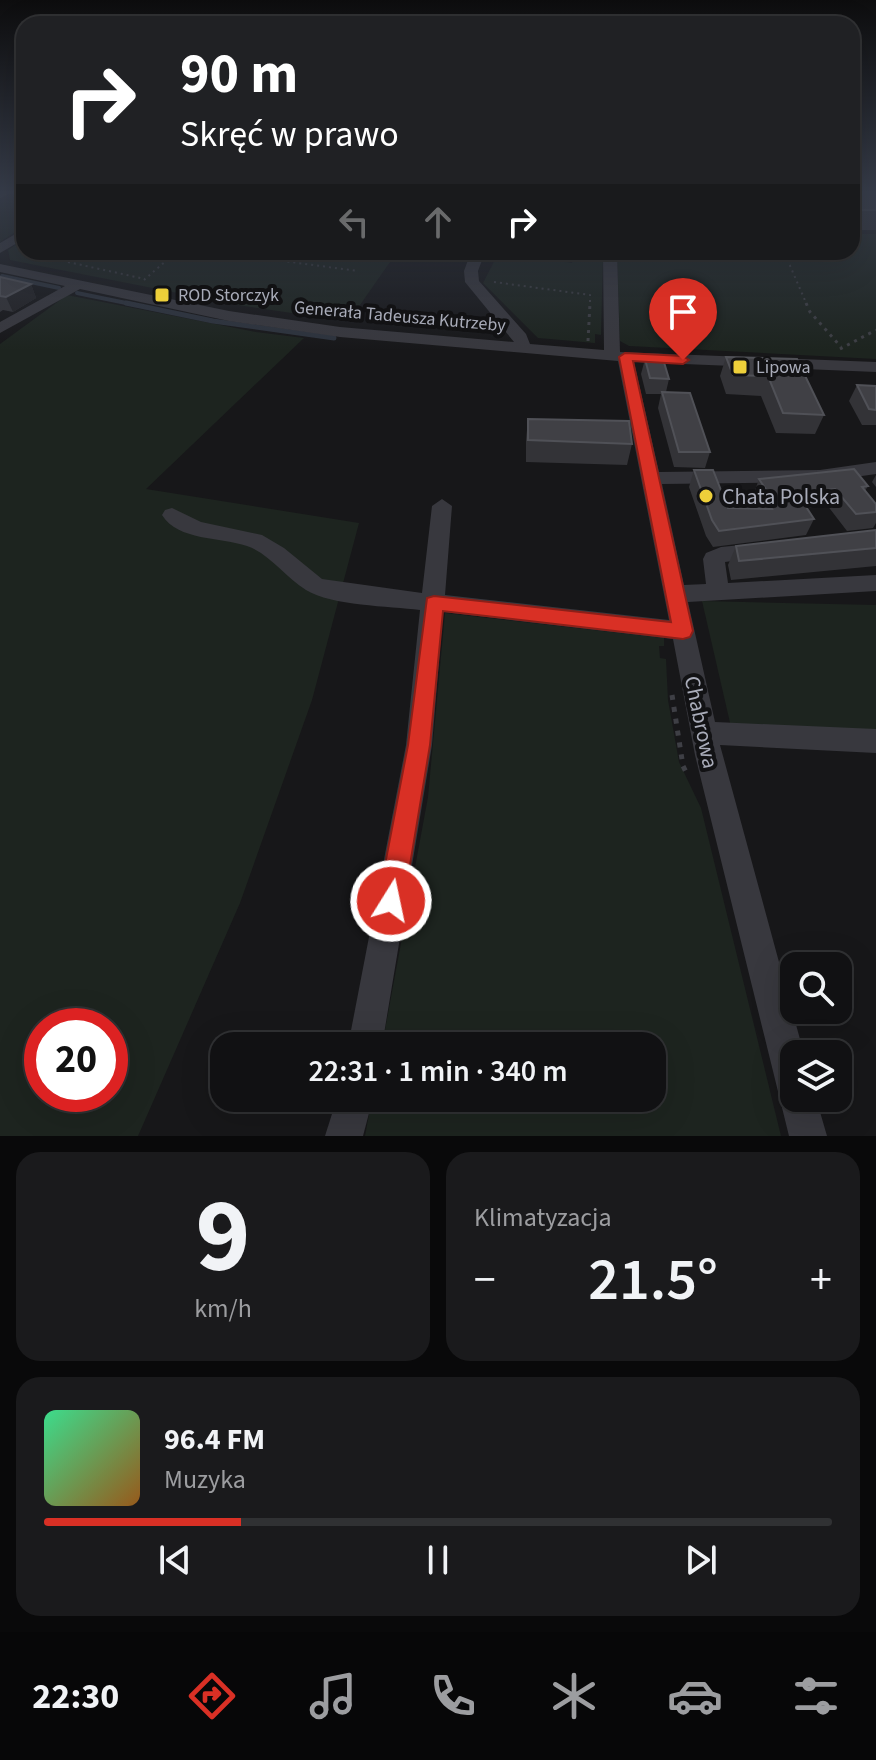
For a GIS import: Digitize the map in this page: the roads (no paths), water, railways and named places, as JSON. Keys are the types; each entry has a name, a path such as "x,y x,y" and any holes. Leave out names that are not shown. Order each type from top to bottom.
{"street":[{"path":"475,260 471,271 472,282 520,337 523,348"},
{"name":"Chabrowa","path":"610,260 615,356 651,478 704,733 783,1040"},
{"name":"Generała Tadeusza Kutrzeby","path":"0,268 292,327 615,356"},
{"path":"0,328 79,284"},
{"path":"615,356 876,367"},
{"path":"651,478 774,478 876,468"},
{"path":"849,472 868,494"},
{"path":"368,1032 419,745 442,506"},
{"path":"172,515 196,528 254,540 276,553 315,585 341,592 683,631"},
{"path":"718,593 714,559 721,555 782,548"},
{"path":"675,594 876,583"},
{"path":"704,733 876,741"},
{"path":"344,1136 351,1112"},
{"path":"802,1112 808,1136"}],"waterway":[{"path":"2,276 59,288"},
{"path":"77,293 136,305"},
{"path":"126,303 213,321 334,338"}],"place":[{"name":"ROD Storczyk","path":"162,295"},
{"name":"Lipowa","path":"740,367"},
{"name":"Chata Polska","path":"706,496"}]}
